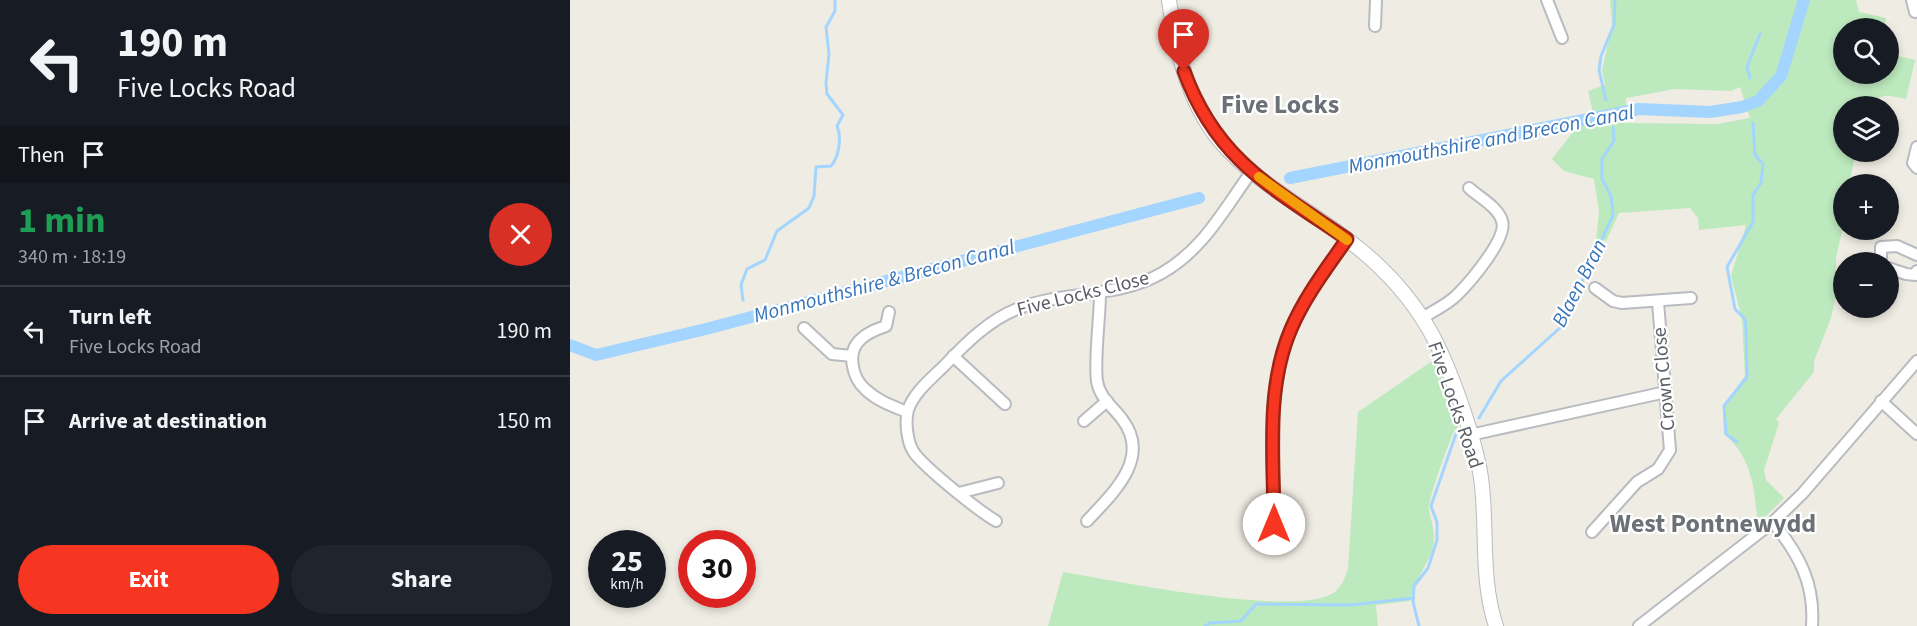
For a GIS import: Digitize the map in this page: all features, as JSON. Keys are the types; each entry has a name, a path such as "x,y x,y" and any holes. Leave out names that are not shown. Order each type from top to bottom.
{"street":[{"name":"Five Locks Road","path":"1169,0 1178,54 1190,87 1218,138 1252,171 1347,239 1377,265 1422,318 1442,355 1470,435 1482,484 1488,584 1496,626"},
{"path":"1375,26 1376,0"},
{"path":"1547,0 1562,38"},
{"path":"1912,0 1915,12"},
{"path":"1917,147 1913,163 1917,168"},
{"name":"Five Locks Close","path":"907,412 923,387 988,325 1017,309 1055,299 1134,286 1162,273 1189,255 1214,228 1252,171"},
{"path":"1422,318 1457,296 1497,246 1503,233 1502,221 1495,210 1469,188"},
{"path":"1274,524 1274,409 1278,369 1291,329 1309,295 1347,239"},
{"path":"1881,252 1881,247 1897,246 1917,255"},
{"path":"1899,272 1916,274 1917,271"},
{"path":"1595,288 1613,301 1658,302 1691,298"},
{"path":"1087,520 1130,470 1134,445 1124,421 1107,402 1097,381 1100,293"},
{"name":"Crown Close","path":"1592,532 1637,482 1658,469 1670,450 1658,302"},
{"path":"889,312 886,326 862,338 852,356 854,372 863,388 880,401 907,412 907,432 913,451 959,493 996,521"},
{"path":"804,328 832,354 852,356"},
{"path":"953,356 1005,404"},
{"path":"1639,626 1773,522 1802,494 1917,361"},
{"path":"1470,435 1666,392"},
{"path":"1881,401 1917,434"},
{"path":"1084,421 1107,402"},
{"path":"959,493 998,483"},
{"path":"1773,522 1803,564 1813,613 1812,626"}],"green space":[{"path":"1610,0 1856,0 1859,12 1886,18 1833,18 1833,84 1899,84 1899,56 1915,60 1906,99 1899,96 1833,96 1833,162 1854,162 1851,174 1833,174 1833,240 1840,240 1837,252 1833,252 1833,308 1814,361 1814,372 1776,419 1779,423 1764,470 1766,480 1784,498 1758,524 1753,487 1746,464 1734,443 1724,434 1723,406 1745,376 1742,319 1731,276 1746,225 1699,230 1698,218 1690,208 1619,213 1606,241 1596,239 1599,212 1594,179 1564,171 1552,159 1576,128 1595,121 1588,91 1605,85 1602,70 1612,24","holes":["1740,87 1750,118 1717,124 1625,123 1626,98 1675,89 1731,91"]},
{"path":"1435,359 1458,427 1447,449 1430,503 1429,509 1434,532 1433,546 1410,601 1376,605 1378,626 1048,626 1063,572 1161,589 1245,600 1314,599 1335,592 1348,569 1358,412"}],"waterway":[{"path":"743,300 741,285 747,269 765,260 777,231 809,208 814,196 816,167 831,166 838,152 837,126 843,115 827,94 826,83 829,54 826,27 835,11 835,0"},
{"name":"Blaen Bran","path":"1606,100 1599,70 1601,56 1614,25 1615,0"},
{"name":"Monmouthshire and Brecon Canal","path":"1290,178 1639,109 1710,112 1742,107 1758,101 1781,76 1804,0"},
{"path":"1750,78 1747,67 1760,34"},
{"path":"1737,442 1726,434 1724,406 1747,377 1746,329 1745,319 1735,309 1727,267 1753,222 1753,195 1761,183 1763,164 1755,155 1753,123"},
{"name":"Blaen Bran","path":"1479,418 1501,381 1561,327 1613,215 1611,196 1602,179 1602,159 1614,141 1613,127"},
{"name":"Monmouthshire & Brecon Canal","path":"570,345 596,355 706,329 1199,198"},
{"name":"Blaen Bran","path":"1419,626 1413,602 1414,586 1428,568 1437,540 1437,522 1431,506 1456,434"},
{"path":"1205,626 1210,623 1241,621 1256,604 1351,605 1413,598"}],"slow traffic":[{"path":"1259,177 1347,240"}],"district":[{"name":"Five Locks","path":"1280,104"},
{"name":"West Pontnewydd","path":"1713,523"}],"route":[{"path":"1184,71 1203,114 1218,138 1239,161 1273,188 1347,239 1309,295 1291,329 1278,369 1274,409 1274,524"}]}
